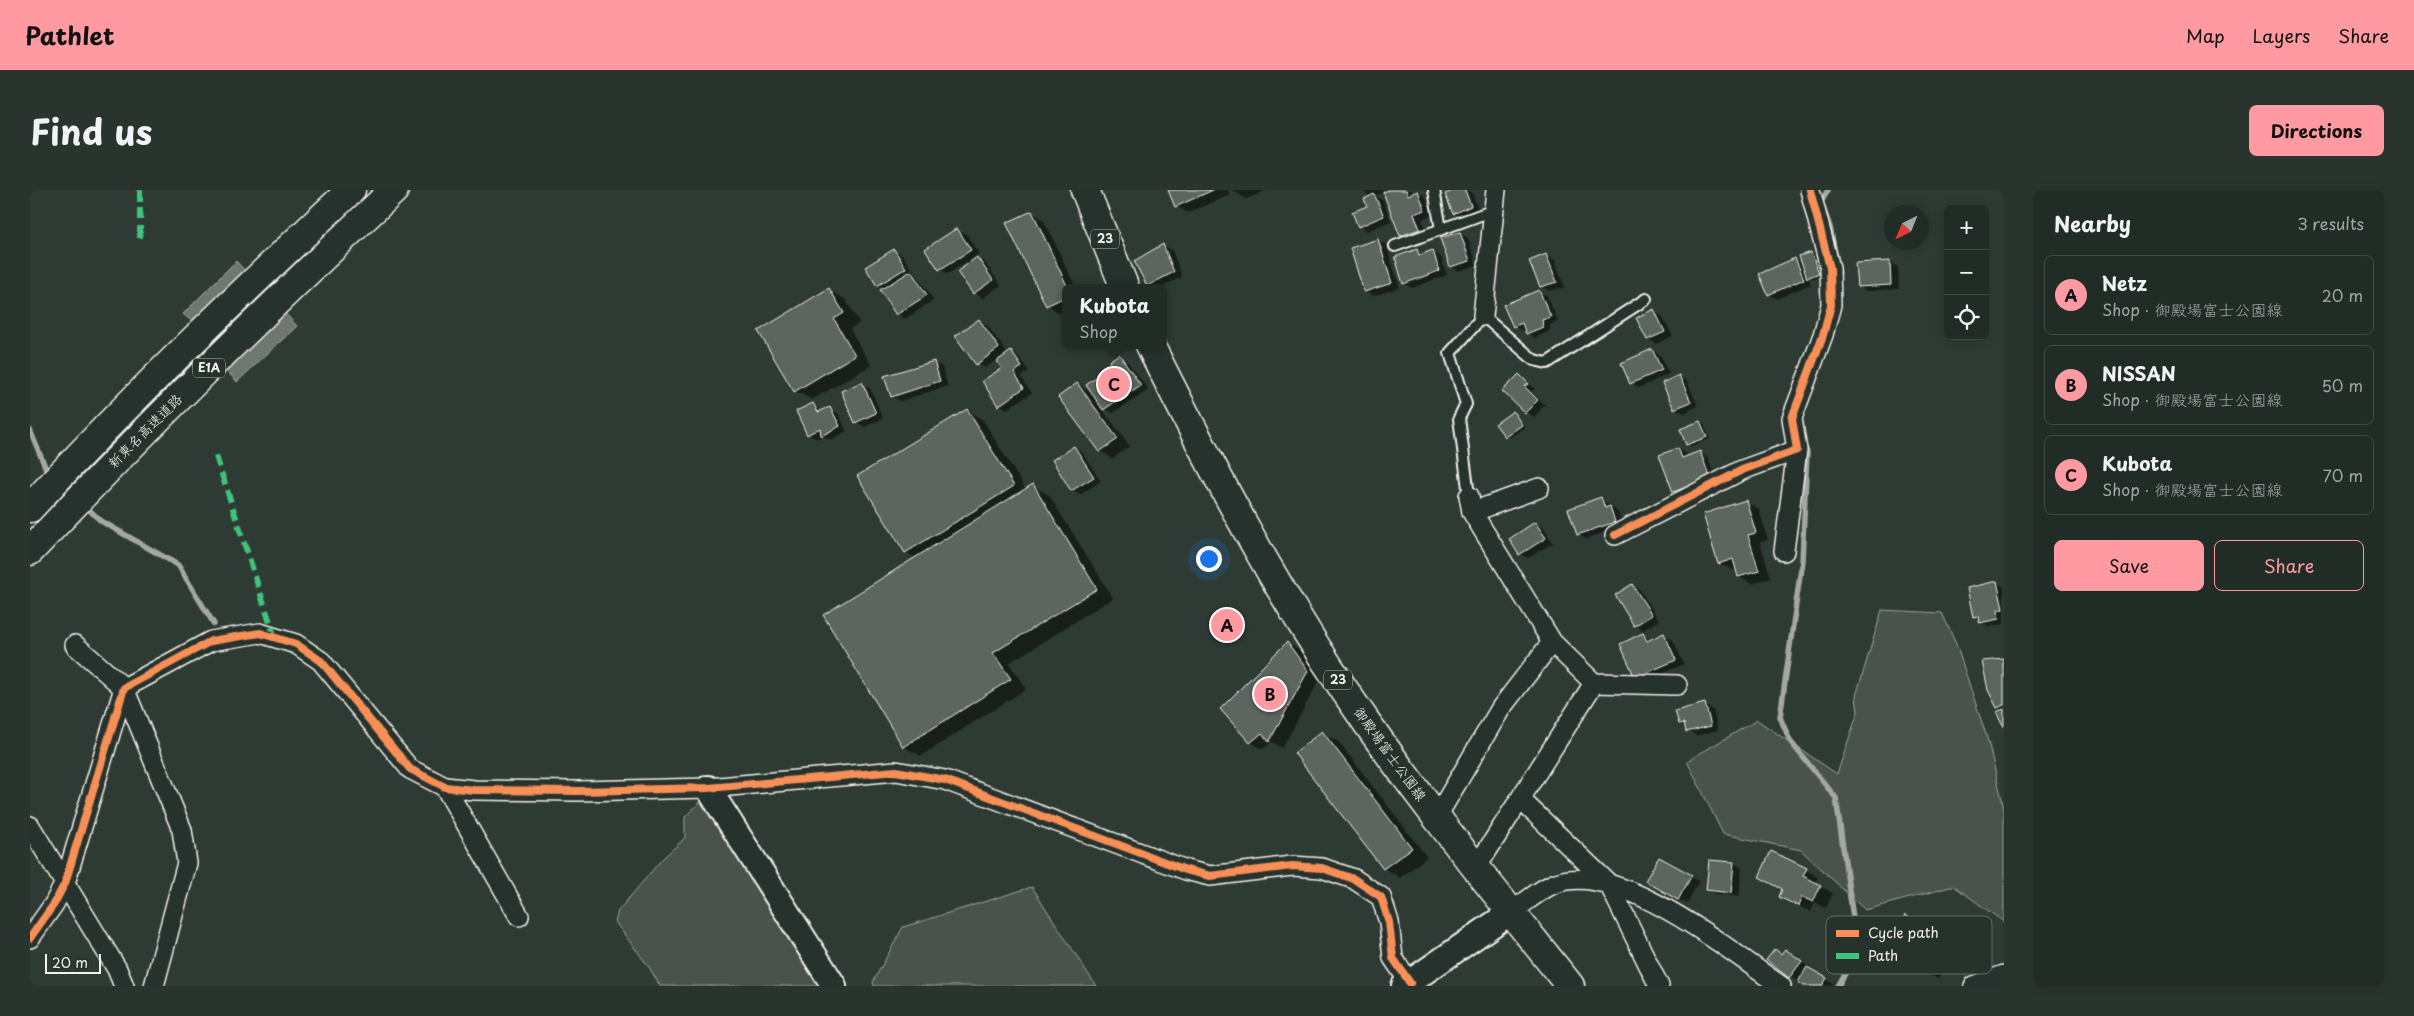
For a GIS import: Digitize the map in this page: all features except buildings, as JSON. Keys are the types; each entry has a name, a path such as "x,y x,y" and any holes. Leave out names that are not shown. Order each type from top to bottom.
{"main road":[{"name":"E1A","path":"30,508 98,434 281,255 351,190"},
{"name":"新東名高速道路","path":"30,551 131,444 292,286 394,190"},
{"name":"23","path":"1085,190 1123,284"},
{"name":"御殿場富士公園線","path":"1152,349 1206,458 1262,558 1310,637 1367,723 1436,818 1570,986"}],"street":[{"path":"1483,316 1496,190"},
{"path":"1784,551 1797,450 1792,418 1823,335 1831,305 1830,268 1810,190"},
{"path":"1615,535 1742,470 1797,450"},
{"path":"1539,488 1471,504 1552,642 1594,683 1677,685"},
{"path":"30,938 54,904 65,883 124,688 211,641 260,633 296,644 321,661 410,769 445,787 474,790 570,791 708,788 896,771 944,780 1186,870 1210,876 1292,866 1322,868 1354,879 1381,897 1389,922 1393,958 1407,984 1556,883 1586,878 1638,894 1668,910 1782,986"},
{"path":"1436,818 1501,708 1552,642"},
{"path":"75,645 124,688 182,830 187,863 154,986"},
{"path":"1476,868 1594,683"},
{"path":"445,787 519,916"},
{"path":"708,788 834,986"},
{"path":"1520,799 1609,884 1659,986"},
{"path":"30,826 117,969 124,986"},
{"path":"1974,986 2004,975"}],"lane":[{"path":"1434,190 1441,229"},
{"path":"1395,246 1494,210"},
{"path":"1471,504 1460,418 1466,404 1450,353 1483,316 1534,360 1547,363 1646,299"}],"shaded area":[{"path":"236,261 297,326 237,382 190,332 196,325 183,314"},
{"path":"1882,610 1942,613 1956,644 1988,741 2004,808 2004,922 1954,886 1865,910 1801,850 1723,834 1687,761 1757,720 1837,774 1858,712 1856,696"},
{"path":"703,799 822,986 660,986 649,967 615,922 618,911 662,859 685,838 685,817"},
{"path":"1032,887 1096,986 874,986 873,982 903,927"}],"waterway":[{"path":"1828,190 1821,202 1830,227 1839,273"},
{"path":"30,430 46,469 51,473"},
{"path":"1803,444 1807,452 1802,561 1780,717 1790,741 1836,798 1853,916"},
{"path":"83,504 101,521 178,565 214,624"},
{"path":"1838,986 1845,974"}],"marked path":[{"path":"140,190 140,240"},
{"path":"216,456 275,638"}],"cycle path":[{"path":"1615,535 1742,470 1797,450 1792,418 1823,335 1831,305 1830,268 1810,190"},
{"path":"30,938 54,904 65,883 124,688 211,641 260,633 296,644 321,661 410,769 445,787 474,790 579,791 708,788 896,771 945,780 1186,870 1210,876 1292,866 1322,868 1354,879 1381,897 1389,922 1393,958 1410,983"}],"place":[{"name":"Kubota","path":"1114,384"},
{"name":"Netz","path":"1227,625"},
{"name":"NISSAN","path":"1270,694"}]}
